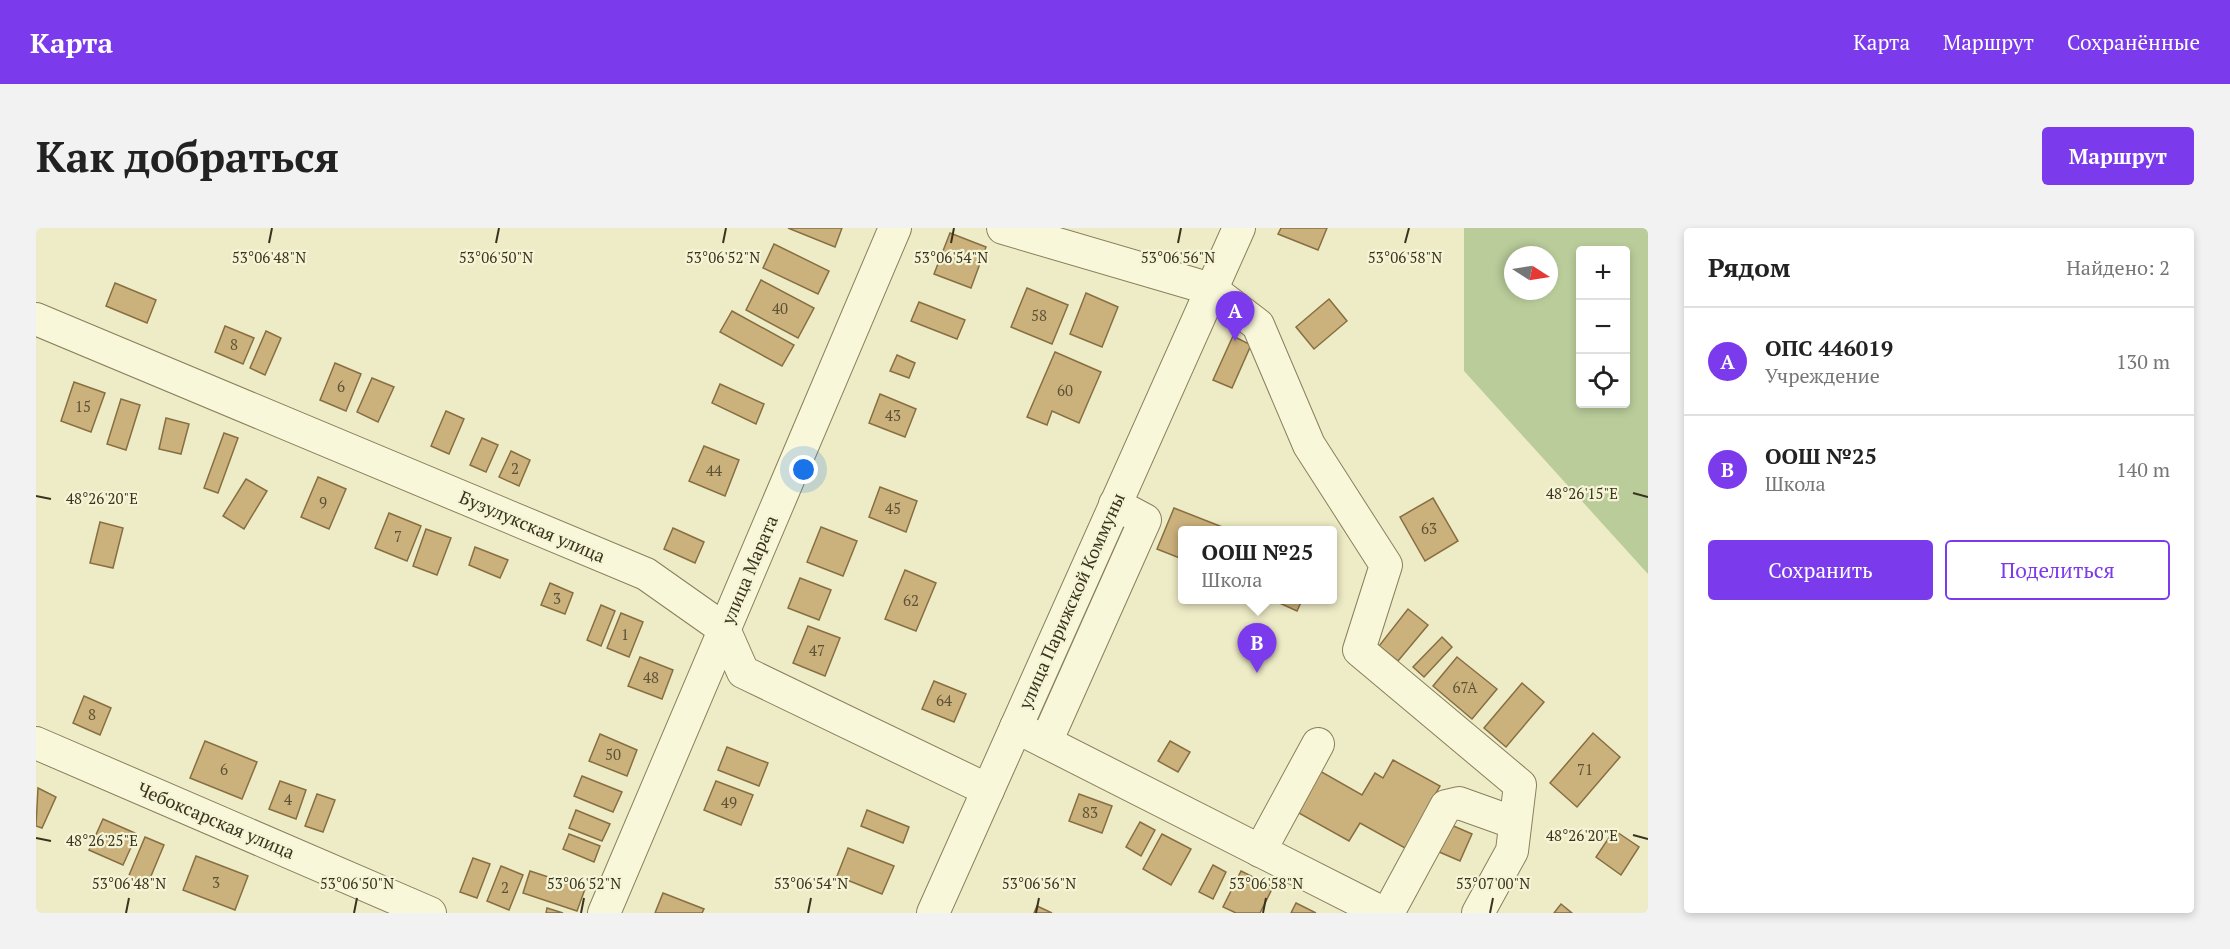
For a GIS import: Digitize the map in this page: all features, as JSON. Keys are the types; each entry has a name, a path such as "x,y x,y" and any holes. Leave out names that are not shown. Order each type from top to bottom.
{"street":[{"name":"улица Марата","path":"604,913 896,228"},
{"path":"1003,228 1211,289 1258,326 1309,445 1386,565 1359,650 1520,785 1512,851 1478,913"},
{"name":"улица Парижской Коммуны","path":"933,913 1239,228"},
{"name":"Бузулукская улица","path":"36,319 646,574 724,629"},
{"path":"1046,742 1145,520 1115,504"},
{"path":"724,629 743,672 988,790"},
{"path":"1016,727 1383,913"},
{"name":"Чебоксарская улица","path":"36,743 430,913"},
{"path":"1260,851 1318,744"},
{"path":"1388,913 1446,806 1459,803 1515,823"}],"green space":[{"path":"1464,228 1648,228 1648,574 1464,371"}],"building":[{"path":"788,228 842,228 835,247"},
{"path":"1281,228 1327,228 1318,250 1278,234"},
{"path":"950,233 986,247 971,288 934,274"},
{"path":"774,244 829,271 818,294 763,268"},
{"path":"761,280 814,308 798,338 746,310"},
{"path":"115,283 156,300 147,323 106,306"},
{"path":"1027,288 1068,305 1052,344 1011,327"},
{"path":"1086,293 1118,307 1102,347 1070,334"},
{"path":"1329,299 1347,321 1314,349 1296,327"},
{"path":"919,302 965,320 957,339 911,321"},
{"path":"732,311 794,345 782,366 720,332"},
{"path":"225,326 254,338 243,364 215,352"},
{"path":"266,331 281,338 265,375 250,368"},
{"path":"1233,336 1251,345 1232,388 1213,380"},
{"path":"1055,352 1101,372 1079,423 1052,411 1047,425 1027,417"},
{"path":"897,355 915,363 909,378 890,371"},
{"path":"335,363 361,374 346,411 320,400"},
{"path":"372,378 394,387 378,422 357,412"},
{"path":"74,382 105,393 91,432 61,421"},
{"path":"720,384 764,404 756,424 712,403"},
{"path":"880,394 916,409 905,437 869,423"},
{"path":"121,399 140,405 126,450 107,444"},
{"path":"446,411 464,419 449,454 431,446"},
{"path":"166,418 189,424 181,454 159,449"},
{"path":"224,433 238,438 218,493 204,488"},
{"path":"482,438 498,445 486,472 470,465"},
{"path":"704,446 739,460 725,496 689,481"},
{"path":"511,451 530,460 519,486 499,477"},
{"path":"318,477 346,489 329,529 301,517"},
{"path":"246,479 267,491 244,529 223,516"},
{"path":"880,487 917,501 906,532 869,517"},
{"path":"1433,498 1458,541 1425,561 1400,517"},
{"path":"1174,508 1220,526 1178,526 1178,557 1157,549"},
{"path":"389,513 421,526 407,561 375,548"},
{"path":"100,522 123,528 113,568 90,563"},
{"path":"821,527 857,541 843,576 807,562"},
{"path":"673,528 704,542 695,563 664,549"},
{"path":"426,529 451,538 437,575 413,566"},
{"path":"475,547 508,560 500,578 469,565"},
{"path":"905,570 936,583 916,631 885,619"},
{"path":"800,578 831,590 819,620 788,608"},
{"path":"550,583 573,593 565,614 541,605"},
{"path":"1282,604 1300,604 1297,611"},
{"path":"601,605 615,611 601,646 587,640"},
{"path":"1408,609 1428,625 1398,661 1379,646"},
{"path":"621,613 643,622 629,657 607,648"},
{"path":"808,626 840,638 825,676 793,663"},
{"path":"1442,637 1452,647 1424,677 1413,667"},
{"path":"640,657 673,670 662,699 628,686"},
{"path":"1457,657 1497,689 1472,719 1433,686"},
{"path":"934,681 966,694 954,722 922,709"},
{"path":"1522,683 1544,702 1506,747 1484,728"},
{"path":"84,696 111,708 100,735 73,723"},
{"path":"1593,733 1620,757 1577,807 1550,783"},
{"path":"600,734 637,750 627,776 589,761"},
{"path":"205,741 257,762 242,799 190,778"},
{"path":"1170,741 1190,752 1178,772 1158,761"},
{"path":"727,747 768,763 759,786 718,770"},
{"path":"1393,760 1440,786 1405,848 1360,823 1349,841 1297,812 1320,771 1362,795 1375,773 1383,778"},
{"path":"582,776 622,792 613,812 574,796"},
{"path":"280,781 306,790 296,819 269,809"},
{"path":"716,781 753,795 741,825 704,810"},
{"path":"38,788 56,797 42,828 36,826"},
{"path":"317,794 335,800 323,832 305,826"},
{"path":"1079,794 1112,806 1102,833 1069,821"},
{"path":"576,810 610,824 602,841 569,828"},
{"path":"867,810 909,827 903,843 861,826"},
{"path":"103,819 137,834 123,865 89,850"},
{"path":"1140,822 1155,830 1141,856 1126,847"},
{"path":"1449,824 1472,834 1460,861 1437,851"},
{"path":"1614,830 1639,847 1621,875 1596,857"},
{"path":"569,834 600,846 594,862 563,849"},
{"path":"1162,834 1191,849 1171,885 1143,869"},
{"path":"145,837 164,845 146,888 127,880"},
{"path":"848,848 894,866 882,894 837,876"},
{"path":"196,856 248,876 235,910 183,890"},
{"path":"473,858 490,864 477,898 460,892"},
{"path":"1213,865 1226,872 1213,899 1199,892"},
{"path":"501,866 523,875 509,910 487,901"},
{"path":"530,871 585,889 577,911 523,893"},
{"path":"1241,871 1273,887 1260,913 1236,913 1223,907"},
{"path":"663,893 704,909 702,913 655,913"},
{"path":"1296,903 1316,913 1291,913"},
{"path":"1561,904 1572,913 1554,913"},
{"path":"1037,906 1052,913 1034,913"},
{"path":"547,908 563,913 546,913"}],"place":[{"name":"ОПС 446019","path":"1235,341"},
{"name":"ООШ №25","path":"1257,673"}]}
